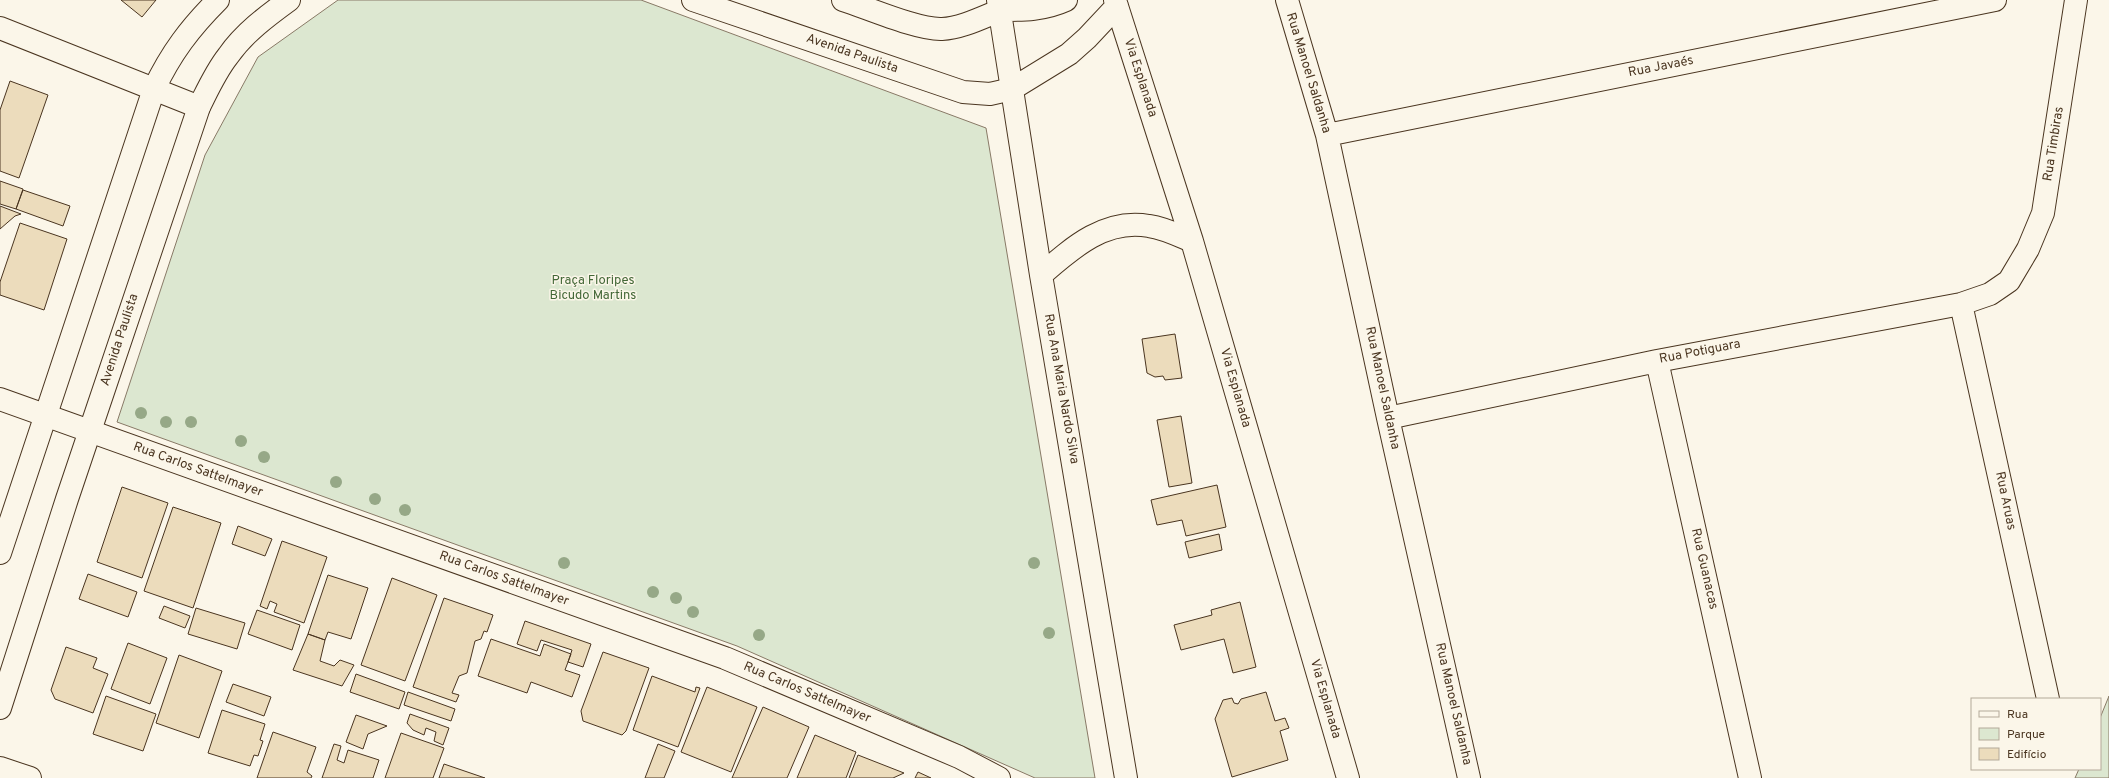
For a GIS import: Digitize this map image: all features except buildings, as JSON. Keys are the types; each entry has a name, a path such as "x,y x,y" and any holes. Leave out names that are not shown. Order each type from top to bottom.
{"street":[{"path":"0,552 154,89 178,45 197,20 218,0"},
{"name":"Avenida Paulista","path":"0,708 141,275 199,106 228,55 267,16 289,0"},
{"name":"Avenida Paulista","path":"693,0 963,92 990,94 1012,90"},
{"path":"843,0 922,26 943,28 964,24 999,5 1032,10 1050,6 1066,0"},
{"name":"Rua Manoel Saldanha","path":"1287,0 1327,135 1388,418 1469,778"},
{"name":"Rua Javaés","path":"1327,135 1995,0"},
{"name":"Rua Timbiras","path":"2009,281 2028,249 2043,213 2076,0"},
{"path":"1012,90 1069,54 1088,38 1116,3"},
{"name":"Via Esplanada","path":"1116,3 1192,241 1348,778"},
{"name":"Rua Ana Maria Nardo Silva","path":"999,5 1041,275 1126,778"},
{"path":"0,28 199,106"},
{"path":"1041,275 1074,246 1098,232 1113,227 1148,225 1192,241"},
{"name":"Rua Potiguara","path":"1388,418 1657,361 1961,304 1990,294 2009,281"},
{"name":"Rua Aruas","path":"1961,304 2048,698"},
{"name":"Rua Guanacas","path":"1657,361 1750,778"},
{"name":"Rua Carlos Sattelmayer","path":"0,399 725,658 959,758 999,778"},
{"path":"0,768 30,778"}],"green space":[{"name":"Praça Floripes Bicudo Martins","path":"338,0 641,0 986,128 1095,778 1035,778 737,646 117,422 205,155 258,57"},
{"path":"2109,696 2109,778 2075,778 2079,770 2101,770 2101,716"}]}
